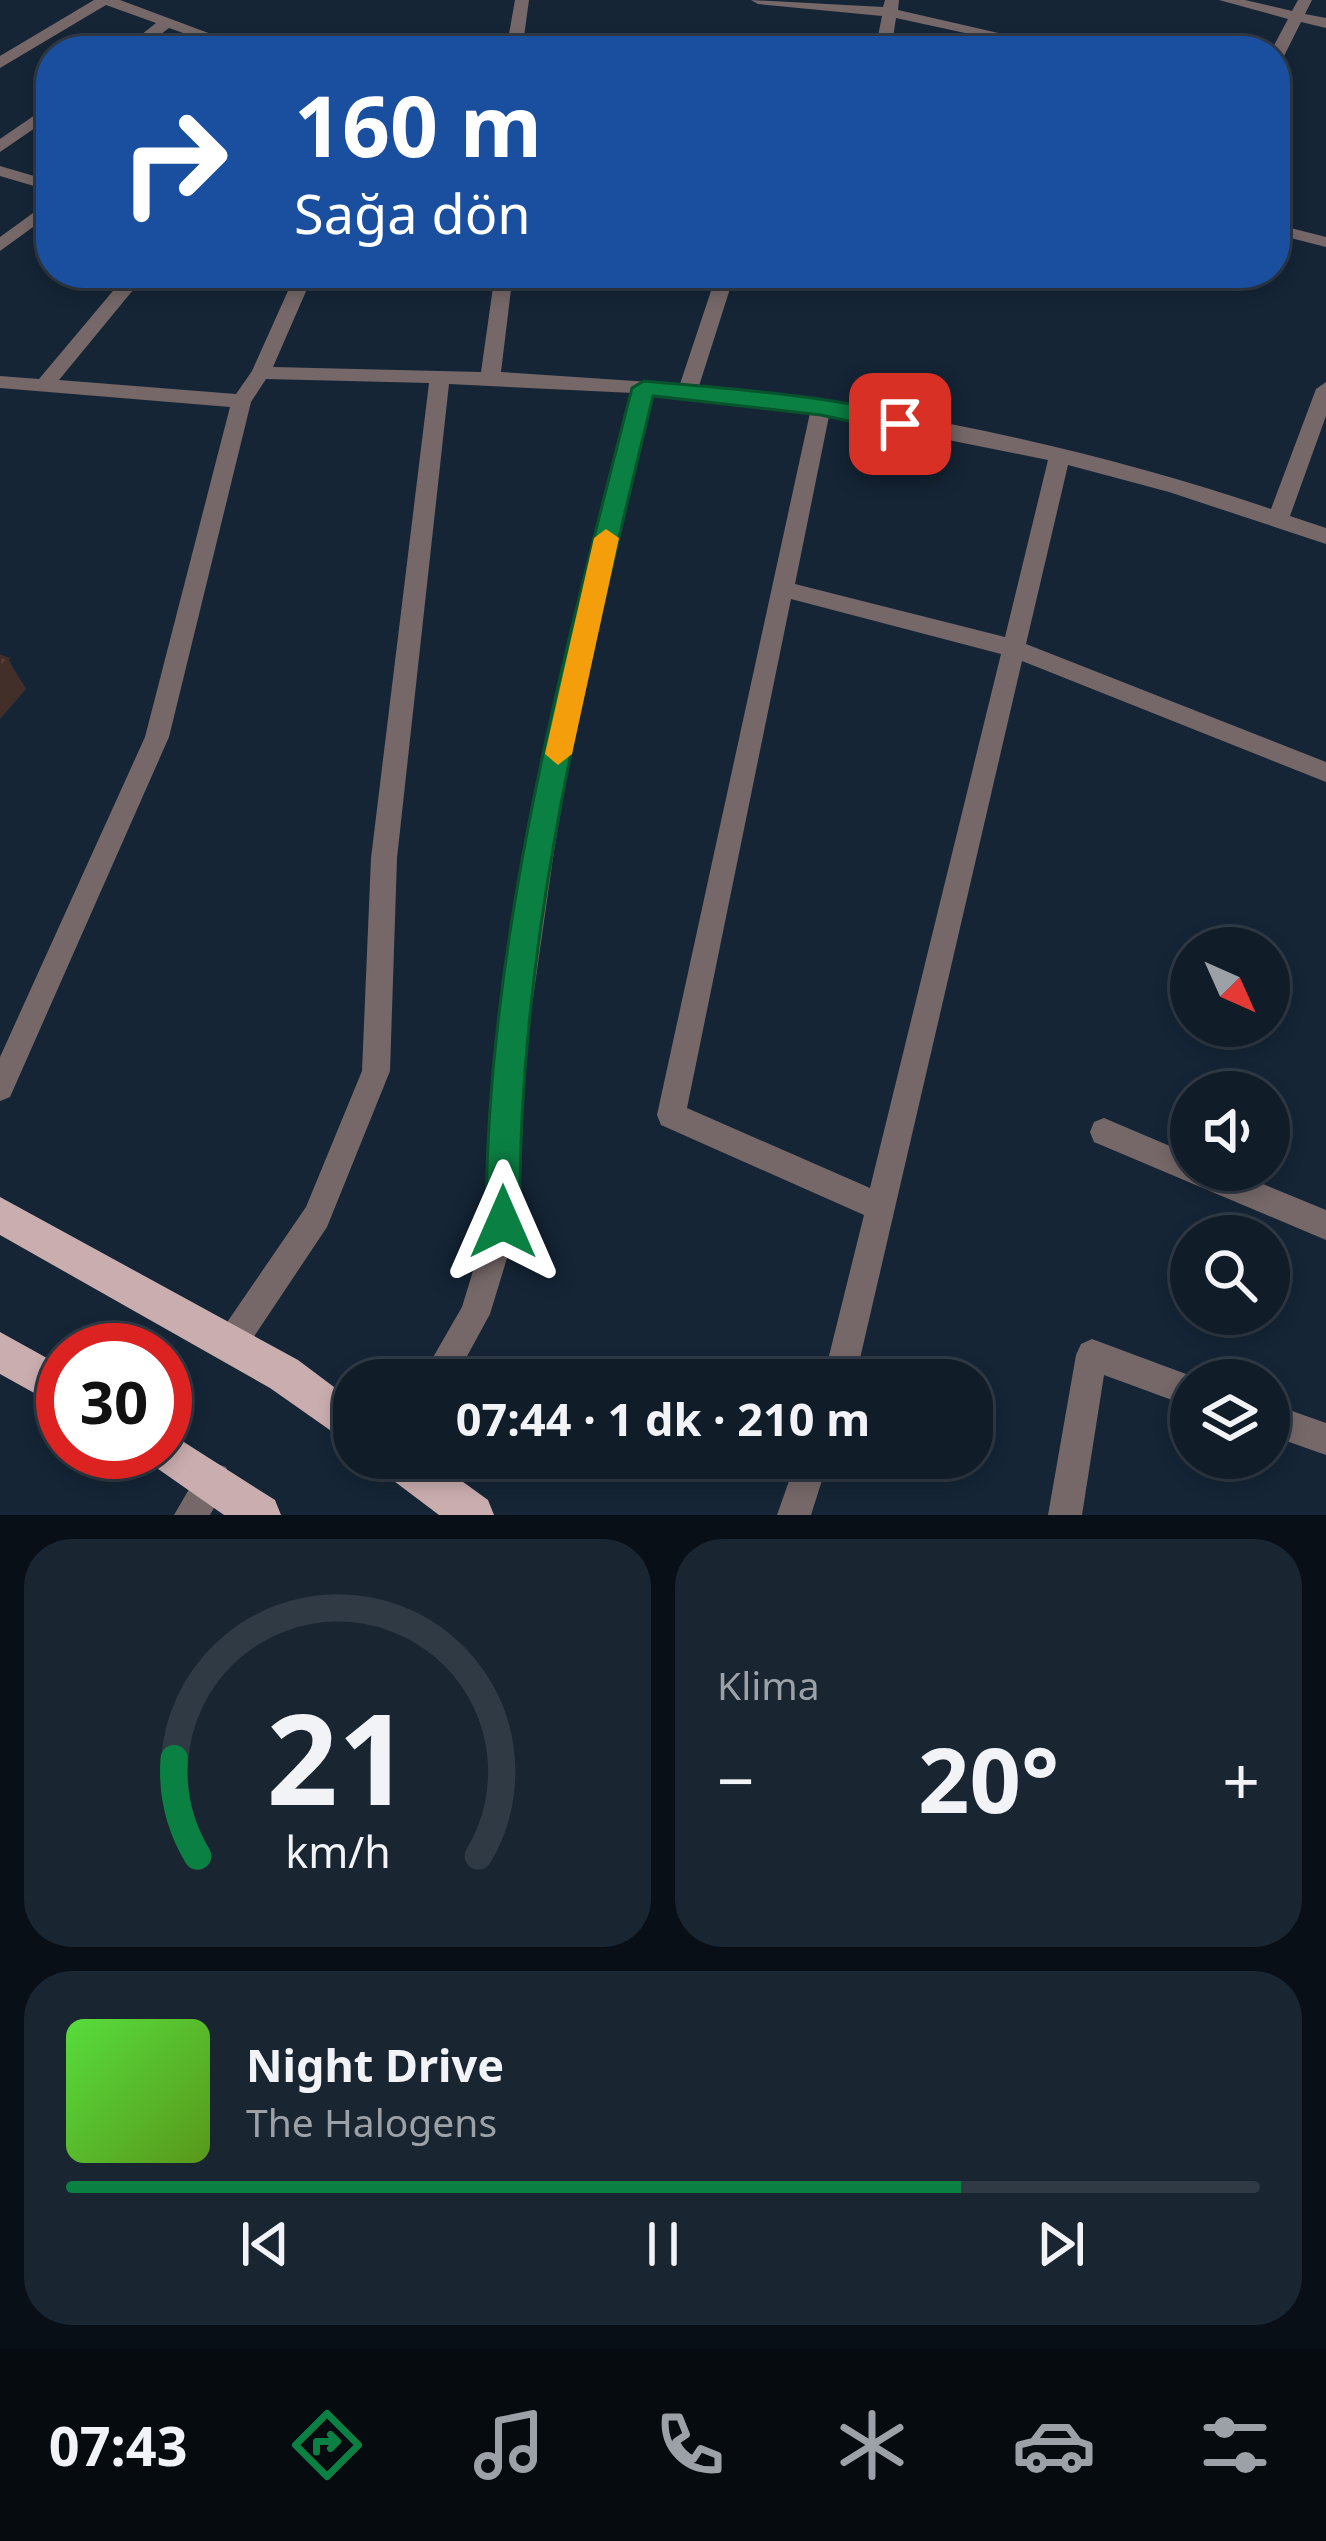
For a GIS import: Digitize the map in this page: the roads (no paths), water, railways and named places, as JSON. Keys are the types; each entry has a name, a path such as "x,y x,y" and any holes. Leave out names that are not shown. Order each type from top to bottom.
{"main road":[{"path":"0,1215 284,1375 333,1411"},
{"path":"0,1352 36,1373"},
{"path":"192,1466 260,1515"},
{"path":"424,1479 473,1515"}],"street":[{"path":"45,36 105,0 204,36"},
{"path":"516,36 522,0"},
{"path":"758,0 890,6 1009,36"},
{"path":"1226,0 1326,23"},
{"path":"1288,36 1305,0"},
{"path":"886,36 890,6"},
{"path":"149,36 166,23"},
{"path":"0,63 36,41"},
{"path":"0,147 36,120"},
{"path":"0,171 36,182"},
{"path":"0,246 36,218"},
{"path":"1290,233 1326,242"},
{"path":"43,386 125,288"},
{"path":"0,1088 157,737 241,401 260,373 298,288"},
{"path":"490,379 502,288"},
{"path":"687,391 721,288"},
{"path":"260,373 440,376 644,388 821,407 1059,458 1326,536"},
{"path":"230,1345 317,1217 376,1071 384,858 440,376"},
{"path":"0,382 241,401"},
{"path":"448,1359 475,1314 503,1222 502,1118 541,850 574,670 644,388"},
{"path":"1278,519 1326,389"},
{"path":"821,407 671,1114 878,1207"},
{"path":"844,1359 1059,458"},
{"path":"783,589 1012,648 1326,772"},
{"path":"1104,1132 1170,1159"},
{"path":"1245,1191 1326,1225"},
{"path":"1064,1515 1092,1355 1170,1383"},
{"path":"1290,1426 1326,1439"},
{"path":"191,1515 214,1479"},
{"path":"794,1515 806,1479"}]}
